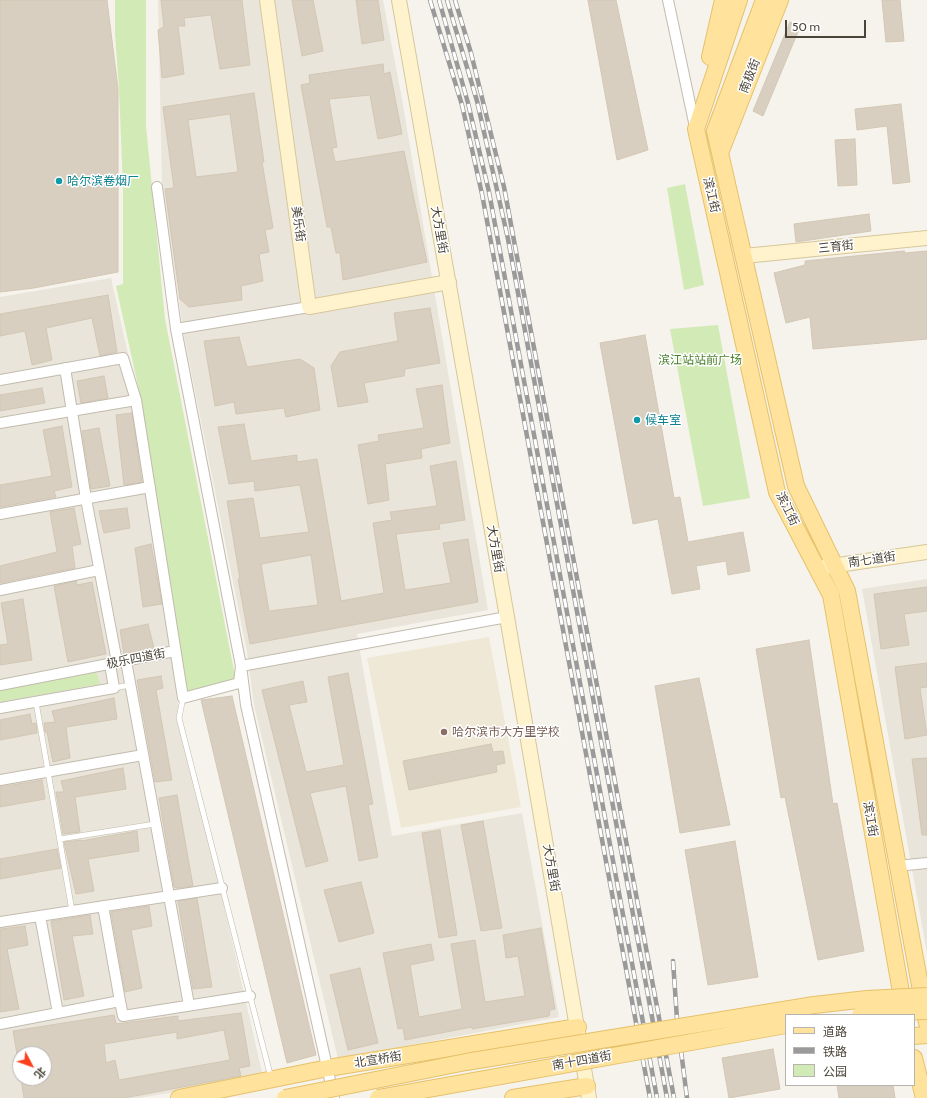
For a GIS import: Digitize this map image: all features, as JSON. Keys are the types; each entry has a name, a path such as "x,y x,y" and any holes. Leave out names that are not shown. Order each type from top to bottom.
{"main road":[{"name":"美乐街","path":"267,0 309,307"},
{"name":"大方里街","path":"393,0 504,618 584,1092"},
{"name":"大方里街","path":"399,0 445,283"},
{"path":"703,109 709,58 724,0"},
{"path":"696,129 739,0"},
{"name":"南极街","path":"715,131 764,0"},
{"name":"南极街","path":"720,153 780,0"},
{"name":"滨江街","path":"696,129 777,492 831,595 905,1014"},
{"name":"滨江街","path":"715,131 796,486 847,591 897,866 922,973 927,1023"},
{"name":"三育街","path":"744,256 927,238"},
{"path":"309,307 445,283"},
{"name":"南七道街","path":"818,568 927,552"},
{"path":"285,1098 466,1062 814,1005 867,999 927,996"},
{"path":"870,1014 927,1011"},
{"name":"南十四道街","path":"378,1098 785,1025"},
{"name":"北宣桥街","path":"179,1098 328,1068 574,1028"},
{"path":"915,1036 927,1035"},
{"path":"915,1062 924,1098"},
{"path":"513,1098 584,1092"}],"street":[{"name":"滨江街","path":"668,0 696,129"},
{"path":"157,187 176,329 242,666 246,705 334,1098"},
{"path":"176,329 309,307"},
{"path":"0,380 123,358 136,400 175,651"},
{"path":"65,368 86,499 118,662 130,685 189,1005"},
{"path":"0,423 136,400"},
{"path":"0,514 150,487"},
{"path":"0,590 100,570"},
{"path":"242,666 504,618"},
{"name":"极乐四道街","path":"0,686 175,651 183,698"},
{"path":"0,708 114,688 118,662"},
{"path":"183,698 239,683 242,666"},
{"path":"0,780 143,755"},
{"path":"897,866 927,863"},
{"path":"0,922 222,888"},
{"path":"103,906 123,1016 250,996"},
{"path":"40,916 58,1013"},
{"path":"0,1024 120,1001"}],"lane":[{"path":"114,688 130,685"},
{"path":"183,698 179,718 271,1080"},
{"path":"36,702 72,911"},
{"path":"60,839 156,824"}],"shaded area":[{"path":"158,0 383,0 402,99 488,610 357,634 392,836 522,813 559,1017 338,1059 254,705 247,652 184,336 162,186"},
{"path":"111,278 138,399 177,699 263,1077 139,1098 0,1098 0,297"},
{"path":"927,579 927,953 862,589"},
{"name":"哈尔滨市大方里学校","path":"489,637 521,807 401,828 367,658"}],"green space":[{"path":"115,0 146,0 146,126 165,319 236,681 187,691 140,395 116,286 123,284 123,189 115,34"},
{"path":"685,184 704,285 684,290 667,188"},
{"name":"滨江站站前广场","path":"718,325 750,498 703,506 670,329"},
{"path":"96,671 100,684 0,702 0,687"}],"building":[{"name":"哈尔滨卷烟厂","path":"0,0 107,0 118,89 118,272 34,288 0,292"},
{"path":"161,0 242,0 250,65 220,69 211,15 184,18 185,26 178,26 184,74 162,78 158,30 164,27"},
{"path":"292,0 313,0 323,51 302,56"},
{"path":"356,0 378,0 384,40 362,44"},
{"path":"588,0 616,0 648,150 617,160"},
{"path":"882,0 900,0 904,41 886,42"},
{"path":"790,22 800,27 763,116 753,111"},
{"path":"383,64 384,74 390,72 402,134 378,139 370,95 329,99 337,147 332,148 335,162 404,151 427,262 343,280 340,253 336,253 331,227 327,227 301,85 310,83 309,75"},
{"path":"254,93 264,162 262,162 273,228 265,230 269,252 259,254 263,281 241,286 242,300 189,307 180,299 165,189 174,188 163,107","holes":["230,114 238,172 196,177 188,120"]},
{"path":"901,104 910,182 893,184 887,126 857,130 855,109"},
{"path":"855,139 857,185 838,186 835,140"},
{"path":"869,214 871,231 796,242 794,224"},
{"path":"904,251 905,253 927,251 927,339 813,349 810,317 786,323 774,273 805,265 805,261"},
{"path":"108,295 117,352 100,356 92,318 46,328 52,360 32,365 25,331 0,336 0,314"},
{"path":"430,308 440,363 405,369 404,376 364,383 368,402 338,407 331,366 340,352 398,341 394,313"},
{"name":"候车室","path":"645,335 674,498 680,497 688,542 743,532 750,571 728,575 726,561 696,566 700,589 672,594 658,519 633,524 600,343"},
{"path":"239,337 247,367 300,359 314,368 320,410 286,417 284,408 236,414 234,402 215,406 204,341"},
{"path":"104,376 108,398 81,403 77,381"},
{"path":"442,385 450,443 421,449 422,458 385,464 389,500 368,504 358,445 379,441 378,435 424,428 416,389"},
{"path":"42,388 45,403 0,411 0,395"},
{"path":"132,413 142,482 124,485 116,415"},
{"path":"244,424 251,461 297,455 297,462 317,459 341,601 384,593 373,523 392,520 390,512 437,506 430,466 456,461 465,520 439,524 440,529 396,534 405,590 451,583 443,543 468,539 478,602 250,644 238,579 240,579 227,501 253,498 260,538 309,532 300,485 255,491 254,481 229,484 218,427","holes":["311,555 318,605 269,611 261,564"]},
{"path":"62,426 72,487 54,491 56,497 0,507 0,485 52,476 43,430"},
{"path":"99,428 110,486 91,489 82,431"},
{"path":"74,508 81,544 72,546 75,568 0,583 0,566 57,552 50,512"},
{"path":"127,508 130,528 104,533 99,511"},
{"path":"151,544 162,604 143,607 135,548"},
{"path":"76,581 77,585 92,582 106,654 68,662 54,586"},
{"path":"927,587 927,611 904,614 909,645 881,649 874,594"},
{"path":"23,599 32,660 0,665 0,645 8,644 1,603"},
{"path":"148,624 154,648 124,654 120,630"},
{"path":"809,640 833,804 837,803 864,951 818,960 785,797 781,798 756,649"},
{"path":"927,663 927,687 920,688 927,735 905,739 895,667"},
{"path":"348,673 373,804 368,805 378,857 359,861 346,786 310,793 328,861 306,867 262,690 303,681 307,702 289,705 306,772 344,765 328,677"},
{"path":"161,676 163,688 156,690 172,780 155,782 137,680"},
{"path":"699,678 730,825 680,833 655,686"},
{"path":"232,696 316,1055 287,1063 201,700"},
{"path":"114,698 117,719 66,727 70,758 53,762 44,723 55,722 52,711"},
{"path":"30,714 32,724 36,723 37,733 0,740 0,720"},
{"path":"491,744 493,752 503,751 505,763 496,765 497,772 409,790 403,761"},
{"path":"927,758 927,835 922,835 912,759"},
{"path":"123,768 126,789 75,797 80,832 63,834 56,792 64,792 61,781"},
{"path":"42,780 45,799 0,807 0,787"},
{"path":"177,795 193,886 177,888 174,887 159,798"},
{"path":"483,821 502,928 481,931 461,825"},
{"path":"440,830 457,935 439,938 422,833"},
{"path":"137,831 139,851 88,859 94,891 76,894 64,842 81,841"},
{"path":"735,841 758,977 708,985 685,850"},
{"path":"57,849 61,868 0,879 0,859"},
{"path":"361,882 374,933 339,942 324,890"},
{"path":"197,898 212,987 193,989 178,901"},
{"path":"149,906 152,926 131,930 142,988 125,992 111,912"},
{"path":"90,915 93,934 72,936 84,996 64,1000 51,921"},
{"path":"25,926 28,945 7,949 19,1009 0,1012 0,929"},
{"path":"541,928 555,1009 550,1010 549,1016 472,1029 472,1027 405,1040 403,1028 398,1029 383,953 431,944 434,960 410,965 419,1017 462,1009 451,944 475,940 485,1002 525,996 518,956 506,958 503,935"},
{"path":"360,968 378,1043 348,1050 330,975"},
{"path":"241,1013 250,1066 239,1068 241,1076 124,1098 24,1098 22,1086 52,1086 52,1046 16,1046 13,1031 114,1015 116,1024 178,1016 178,1021","holes":["224,1030 230,1060 119,1080 115,1060 106,1063 104,1044 177,1032 177,1039"]},
{"path":"773,1049 780,1089 729,1098 722,1058"},
{"path":"837,1086 893,1086 895,1098 839,1098"}],"railway":[{"path":"430,0 462,105 482,194 650,1098"},
{"path":"439,0 468,103 489,192 657,1098"},
{"path":"447,0 477,101 508,239 667,1098"},
{"path":"455,0 471,53 504,187 674,1098"},
{"path":"673,961 677,1019 687,1098"}],"place":[{"name":"哈尔滨卷烟厂","path":"59,181"},
{"name":"候车室","path":"637,420"},
{"name":"哈尔滨市大方里学校","path":"444,732"}]}
